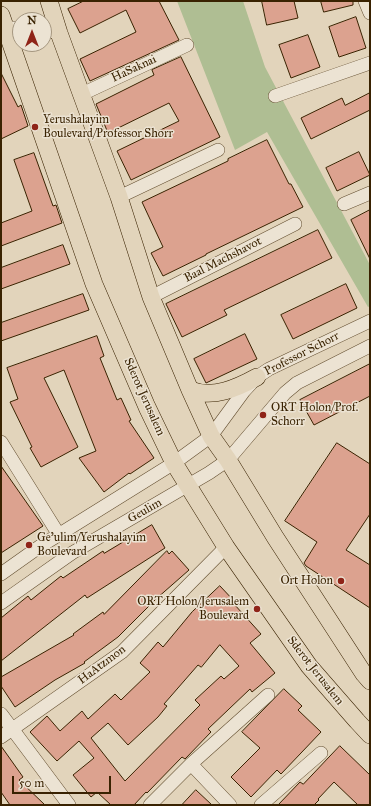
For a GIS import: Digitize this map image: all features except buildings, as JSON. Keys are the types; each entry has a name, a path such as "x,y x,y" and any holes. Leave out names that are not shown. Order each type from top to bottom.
{"main road":[{"path":"49,1 50,12"},
{"name":"Sderot Jerusalem","path":"7,25 94,284 174,463 226,547 309,666 356,721 370,735"},
{"path":"52,32 82,94 119,197 151,297 211,436 228,460 275,537 370,681"},
{"path":"190,390 197,393 220,392 238,387 257,377"}],"street":[{"path":"365,1 370,13"},
{"name":"HaSaknai","path":"82,94 187,45"},
{"path":"275,96 370,63"},
{"path":"119,197 218,150"},
{"path":"344,204 370,192"},
{"name":"Baal Machshavot","path":"151,297 295,224"},
{"name":"Professor Schorr","path":"174,463 211,436 244,391 257,377 370,321"},
{"name":"Professor Schorr","path":"188,486 228,460 285,393 297,383 370,346"},
{"path":"1,442 59,534"},
{"name":"Geulim","path":"1,574 59,534 174,463"},
{"name":"Geulim","path":"1,603 72,553 188,486"},
{"name":"HaAtzmon","path":"6,733 122,652 226,547"},
{"path":"150,805 191,764 268,695"},
{"path":"1,714 6,733 69,805"},
{"path":"260,805 321,753"},
{"path":"191,764 230,805"}],"green space":[{"path":"177,1 243,1 265,67 370,265 370,306 368,307 267,132 235,150"}],"place":[{"name":"Yerushalayim Boulevard/Professor Shorr","path":"35,127"},
{"name":"ORT Holon/Prof. Schorr","path":"263,415"},
{"name":"Ge'ulim/Yerushalayim Boulevard","path":"29,545"},
{"name":"Ort Holon","path":"341,581"},
{"name":"ORT Holon/Jerusalem Boulevard","path":"257,609"}]}
